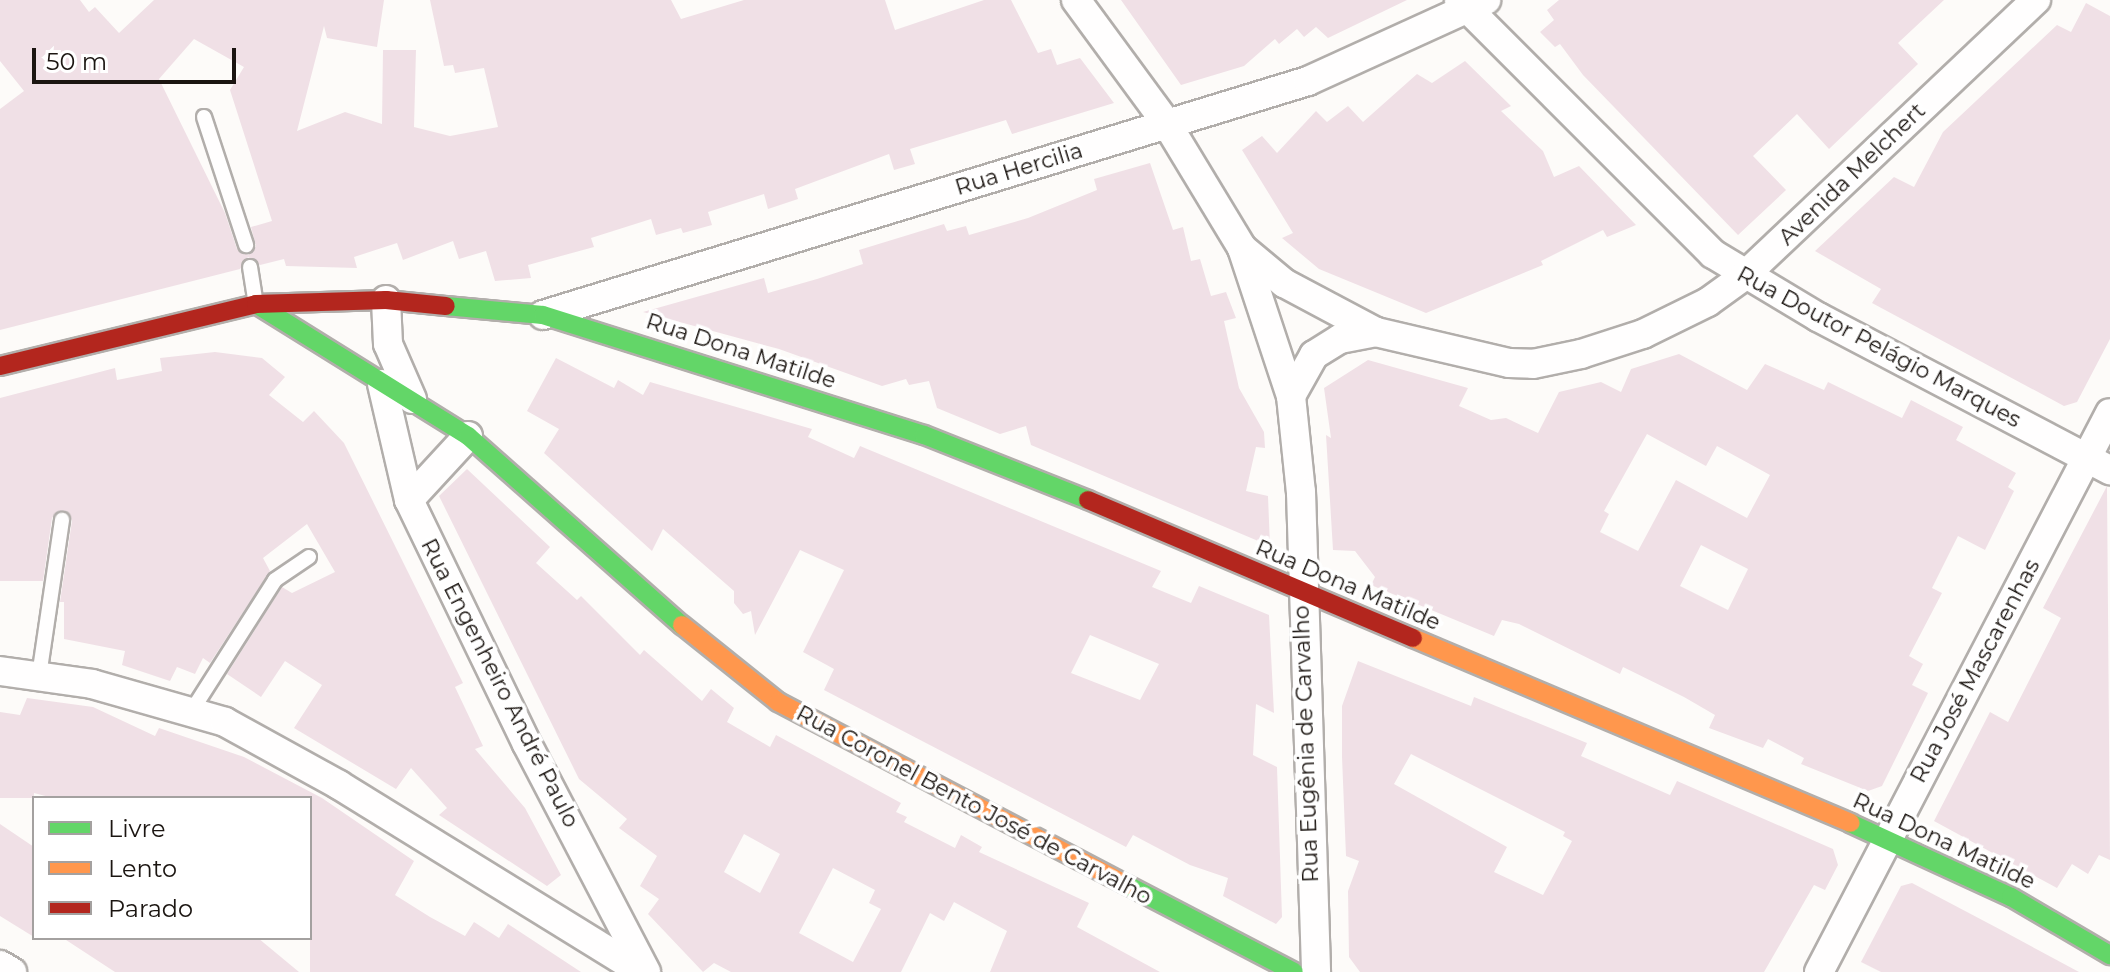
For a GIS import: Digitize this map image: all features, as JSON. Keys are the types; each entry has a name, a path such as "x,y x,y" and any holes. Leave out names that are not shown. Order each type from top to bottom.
{"street":[{"name":"Rua Eugênia de Carvalho","path":"1076,0 1167,124 1242,248 1291,396 1301,492 1300,592 1316,972"},
{"name":"Avenida Melchert","path":"1242,248 1284,283 1376,332 1446,352 1533,364 1643,334 1708,302 1744,276 2036,0"},
{"name":"Rua Hercilia","path":"543,315 1308,81 1471,3"},
{"name":"Rua Doutor Pelágio Marques","path":"1471,3 1666,210 1744,276 2099,464"},
{"name":"Rua Dona Matilde","path":"0,366 256,304 386,300 543,315 924,435 1887,838 2011,897 2110,955"},
{"path":"386,300 388,344 412,399"},
{"name":"Rua Coronel Bento José de Carvalho","path":"256,304 468,436 702,643 778,702 1294,972"},
{"name":"Avenida Melchert","path":"1291,396 1314,355 1340,339 1376,332"},
{"name":"Rua Engenheiro André Paulo","path":"382,384 409,500 527,744 644,972"},
{"name":"Rua José Mascarenhas","path":"1819,972 1887,838 2099,464 2110,413"},
{"path":"409,500 468,436"},
{"path":"0,671 92,684 225,722 339,785 644,972"},
{"path":"0,965 12,972"}],"lane":[{"path":"204,117 246,245"},
{"path":"250,267 256,304"},
{"path":"39,676 62,520"},
{"path":"191,712 275,580 309,557"}],"building":[{"path":"0,0 80,0 89,12 95,7 119,33 154,0 384,0 377,47 327,38 324,26 297,131 345,112 382,124 383,50 416,50 414,127 450,136 498,127 484,68 455,73 453,65 444,66 430,0 671,0 681,19 744,0 885,0 895,30 984,0 1011,0 1038,53 1051,49 1057,65 1080,58 1114,103 1012,134 1006,120 910,149 915,164 894,170 889,154 795,189 798,199 768,209 764,194 708,212 712,225 683,233 681,228 656,235 651,219 591,238 594,247 528,265 531,278 495,281 486,251 459,259 453,241 403,260 397,243 354,257 357,268 286,266 284,259 260,265 248,257 240,269 0,330 0,109 24,91 0,61","holes":["194,39 244,67 230,90 272,221 251,227 256,246 248,255 237,249 225,213 159,79"]},
{"path":"1121,0 1407,0 1328,38 1316,27 1304,37 1297,29 1279,44 1275,39 1244,66 1181,85"},
{"path":"1559,0 1944,0 1898,43 1918,64 1829,149 1797,114 1753,156 1786,190 1738,235 1583,75 1560,44 1555,47 1540,32 1554,20 1547,10"},
{"path":"2086,3 2110,16 2110,339 2077,402 2064,406 1872,303 1881,289 1815,251 1894,177 1914,187 1943,132 2057,25 2071,32"},
{"path":"1465,61 1511,106 1501,111 1543,151 1554,177 1579,166 1636,225 1607,237 1603,230 1541,261 1543,265 1426,313 1319,269 1282,238 1293,233 1242,150 1262,136 1277,153 1316,111 1327,122 1348,106 1363,122 1417,74 1432,83"},
{"path":"1150,163 1173,230 1183,227 1191,261 1200,259 1211,296 1226,292 1236,318 1224,321 1239,388 1264,432 1265,448 1256,447 1246,491 1268,496 1270,546 1031,445 1026,426 1000,434 937,408 929,381 909,385 906,379 882,386 779,349 643,312 764,278 768,293 817,279 863,264 859,250 944,224 947,231 966,226 969,235 1028,218 1097,190 1094,179"},
{"path":"215,352 262,358 285,377 269,395 303,422 314,411 344,443 463,683 455,687 483,746 475,749 525,808 561,875 547,886 439,815 447,808 411,768 396,789 294,728 322,685 285,661 261,697 227,674 282,587 292,593 335,572 307,524 263,558 270,571 210,663 203,658 195,674 177,667 170,681 122,665 125,651 64,639 64,602 60,602 72,521 68,512 58,511 52,518 43,581 0,581 0,398 115,368 117,380 162,371 160,358"},
{"path":"1679,354 1747,390 1765,364 1824,390 1828,382 1902,418 1911,400 1963,427 1956,440 2016,473 2008,487 2014,491 1985,550 1958,536 1932,588 1942,593 1909,656 1923,664 1912,685 1928,693 1882,786 1868,791 1801,764 1804,758 1768,739 1763,748 1709,728 1715,715 1684,697 1623,667 1620,674 1519,624 1502,620 1494,636 1371,585 1375,577 1355,551 1333,550 1326,435 1331,438 1324,388 1368,360 1468,388 1459,406 1491,420 1506,418 1538,433 1559,392 1601,382 1621,392 1631,369","holes":["1647,434 1706,466 1717,446 1770,475 1747,518 1676,480 1638,551 1600,532 1609,514 1604,511","1701,545 1748,569 1728,610 1680,586"]},
{"path":"556,358 614,388 618,380 643,395 650,382 812,429 808,437 854,458 860,446 1161,571 1152,587 1191,603 1199,586 1269,615 1274,713 1256,704 1253,755 1277,767 1282,917 1276,924 1223,896 1228,878 1190,865 1133,835 1126,847 824,690 834,669 803,652 844,570 800,550 755,635 751,611 743,614 734,603 734,591 663,529 652,551 544,453 559,429 527,411","holes":["1090,635 1159,664 1140,700 1071,673"]},
{"path":"467,469 550,547 536,563 577,600 581,596 640,655 644,650 702,701 711,689 734,708 727,722 770,747 776,735 901,803 896,812 907,817 904,822 955,848 961,835 982,847 979,852 1089,903 1077,927 1160,972 990,972 1007,931 954,902 944,921 930,913 901,972 731,972 714,963 703,972 648,914 659,899 640,886 657,856 619,828 627,819 579,779 439,496","holes":["744,834 780,854 760,893 724,872","833,868 875,890 869,903 881,909 853,962 799,933"]},
{"path":"2107,486 2110,860 2099,855 2088,874 2072,864 2057,888 1934,821 1990,712 2008,722 2061,618 2043,608"},
{"path":"1358,661 1471,706 1474,697 1587,743 1581,756 1670,795 1677,781 1833,849 1838,865 1825,890 1814,885 1764,972 1360,972 1349,957 1348,891 1359,861 1346,856 1342,706","holes":["1411,754 1565,832 1563,836 1572,841 1543,895 1494,872 1507,847 1394,784"]},
{"path":"27,698 93,707 155,736 159,728 244,757 322,798 414,861 395,895 465,936 474,922 499,938 508,924 581,972 310,972 312,796 45,796 34,793 32,798 0,798 0,712 20,715"},
{"path":"0,824 32,846 32,936 0,916"},
{"path":"1912,883 2079,972 1881,972 1861,962 1901,886"},
{"path":"66,940 260,940 299,972 115,972"}],"traffic: fast":[{"path":"256,304 468,436 682,625"},
{"path":"446,306 543,315 924,435 1088,500"},
{"path":"1850,823 2011,897 2110,955"},
{"path":"1127,885 1294,972"}],"traffic: slow":[{"path":"682,625 778,702 1127,885"},
{"path":"1413,638 1850,823"}],"traffic: jam":[{"path":"0,366 256,304 386,300 446,306"},
{"path":"1088,500 1413,638"}]}
